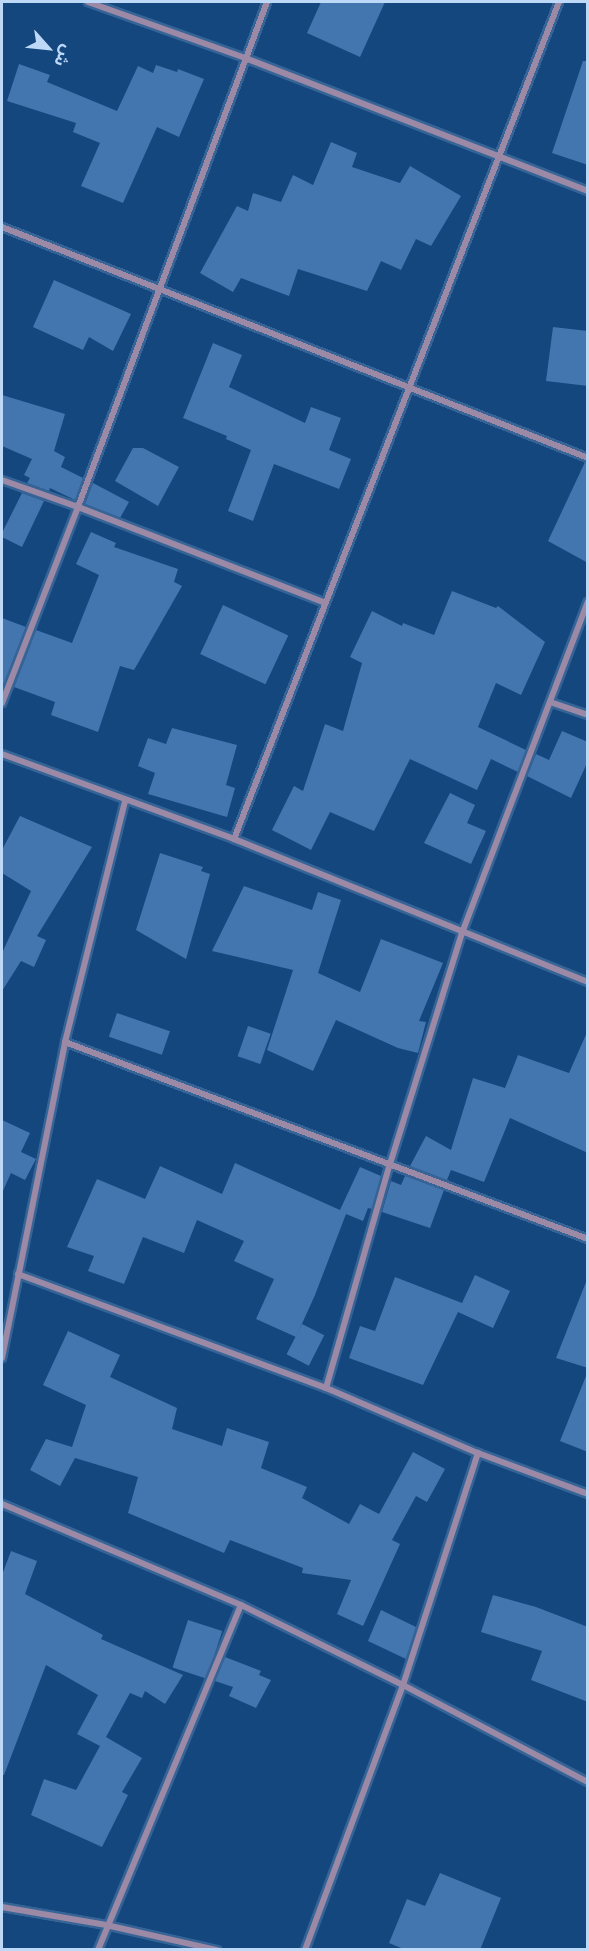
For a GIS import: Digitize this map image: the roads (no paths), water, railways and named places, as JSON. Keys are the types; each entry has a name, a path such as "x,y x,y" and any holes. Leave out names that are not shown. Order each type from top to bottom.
{"street":[{"path":"88,2 245,58 588,191"},
{"path":"2,702 78,507 267,2"},
{"path":"234,838 411,388 559,2"},
{"path":"2,227 588,458"},
{"path":"2,480 78,507 325,603"},
{"path":"326,1388 390,1164 462,933 588,602"},
{"path":"550,702 588,716"},
{"path":"2,754 125,801 234,838 462,933 588,982"},
{"path":"2,1358 65,1042 125,801"},
{"path":"65,1042 588,1239"},
{"path":"18,1275 326,1388 478,1453 588,1494"},
{"path":"305,1950 403,1685 478,1453"},
{"path":"2,1504 241,1605 403,1685 588,1782"},
{"path":"98,1950 106,1925 241,1605"},
{"path":"2,1907 106,1925 217,1950"}]}
